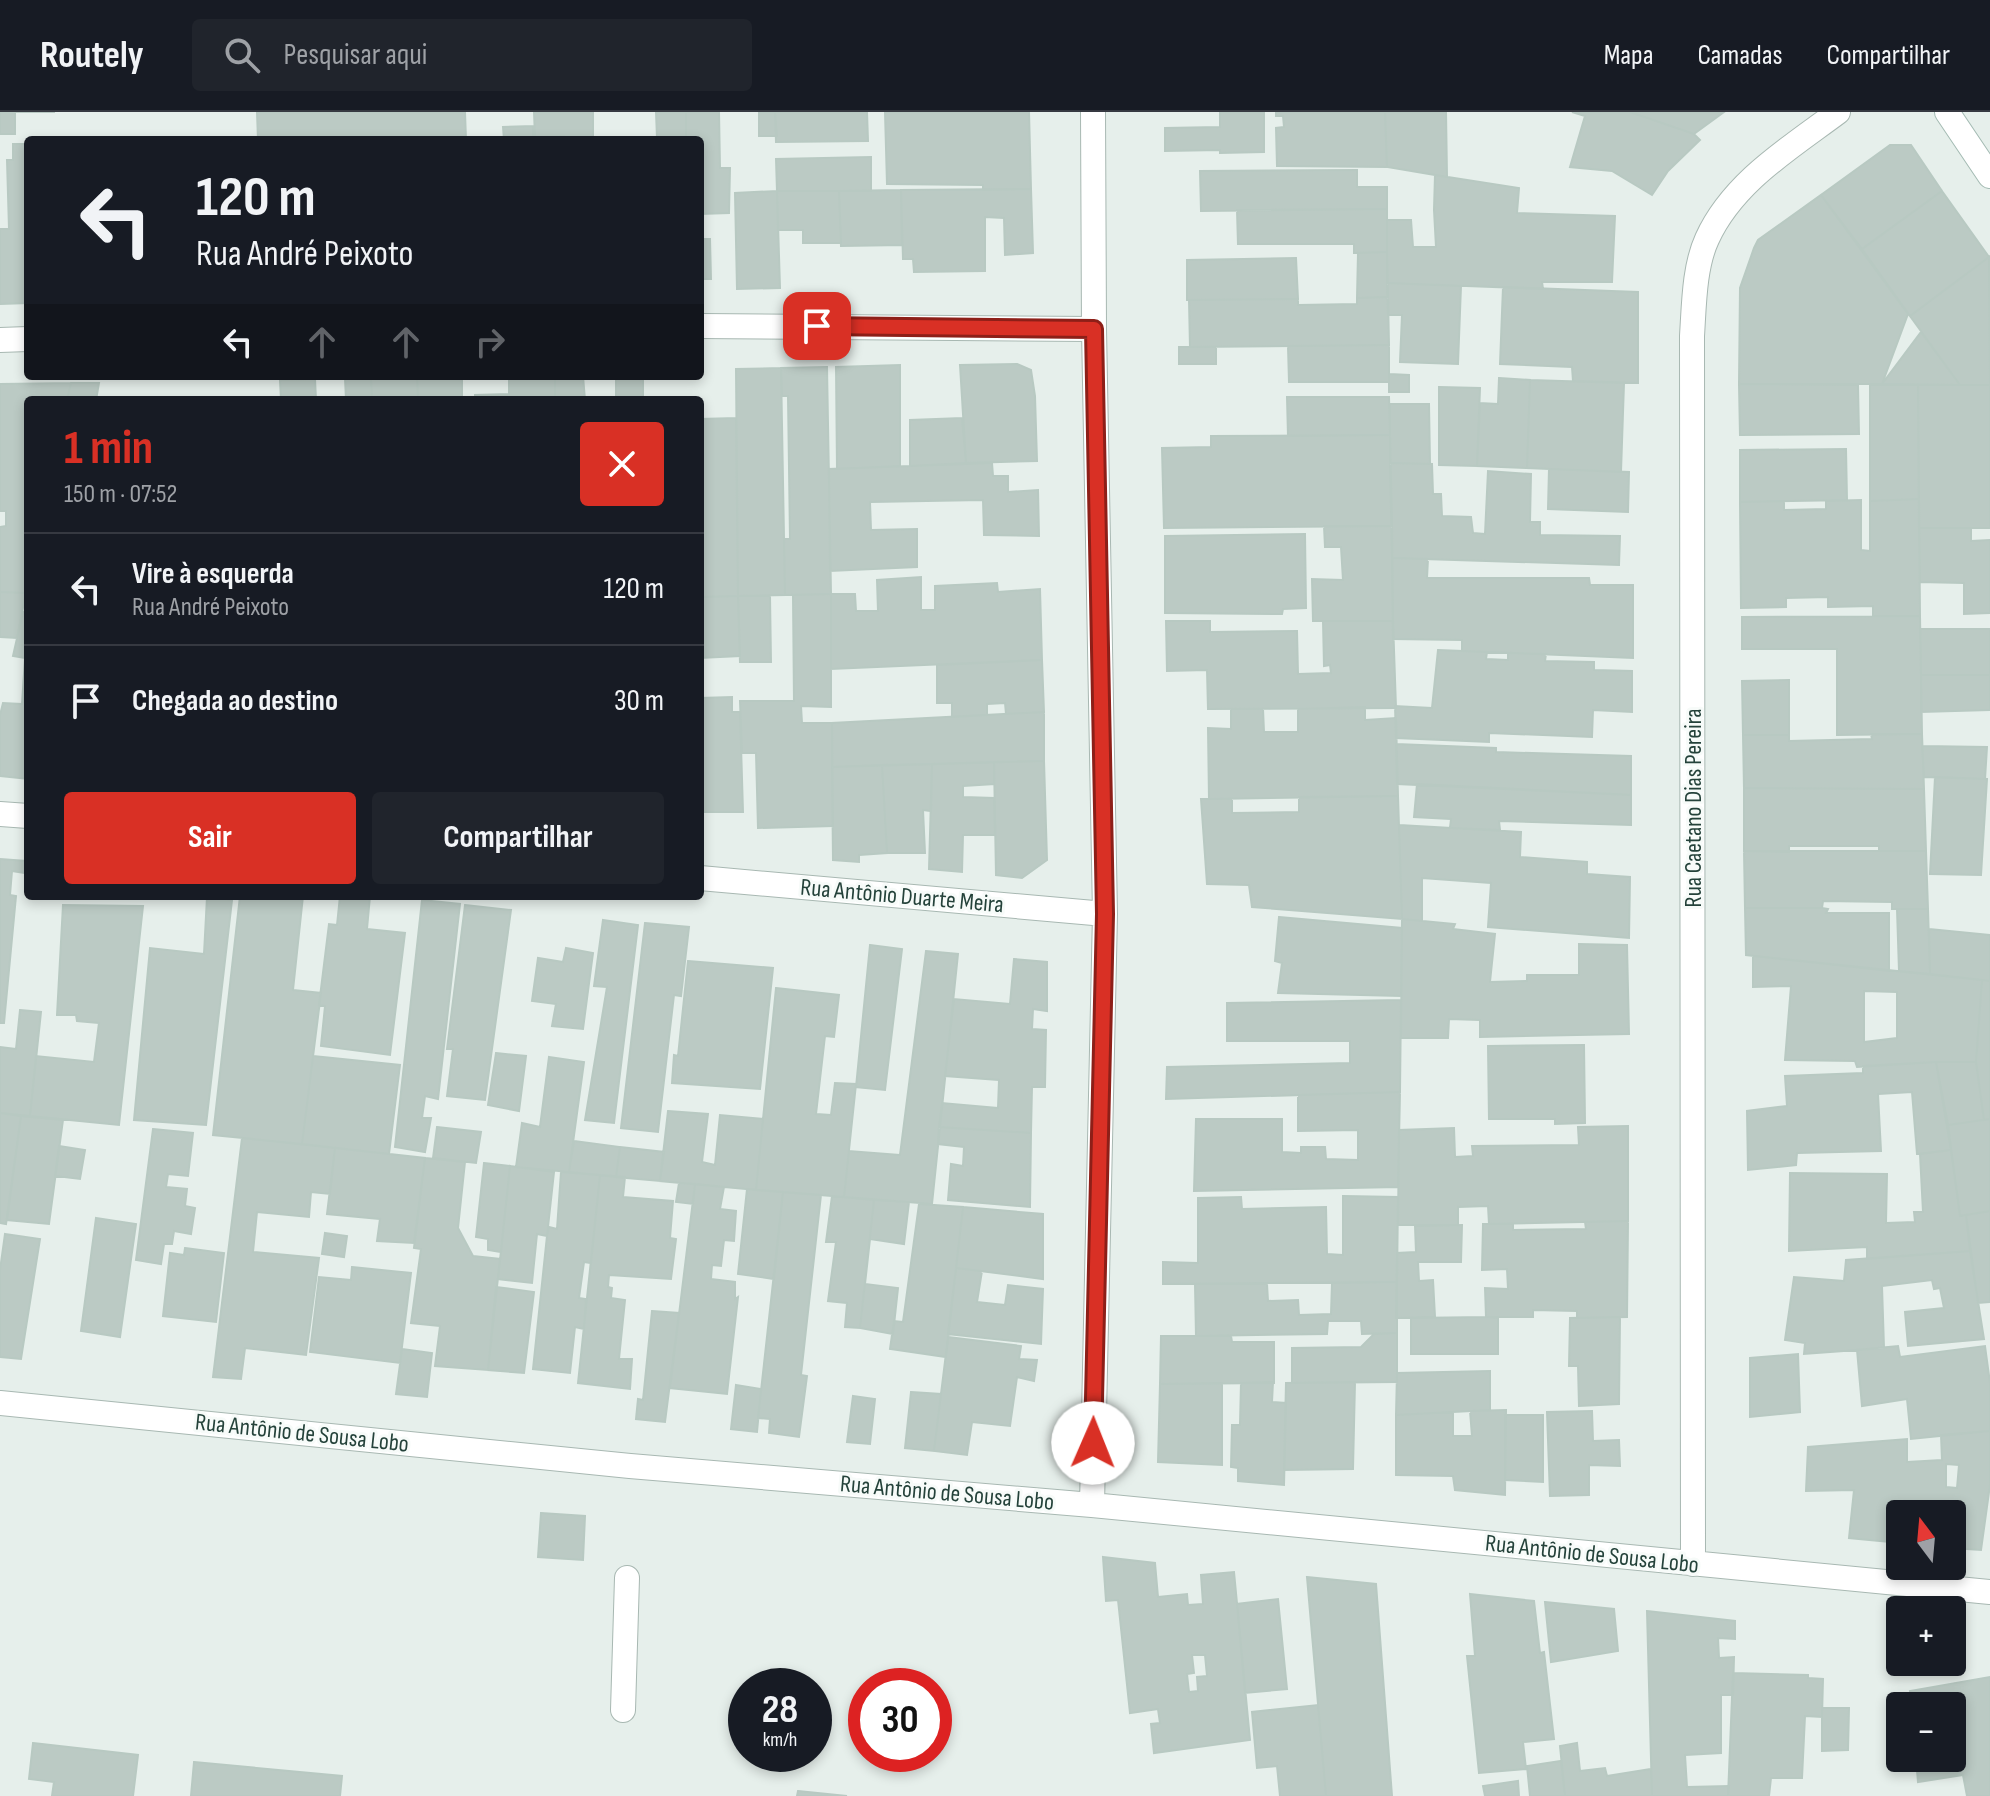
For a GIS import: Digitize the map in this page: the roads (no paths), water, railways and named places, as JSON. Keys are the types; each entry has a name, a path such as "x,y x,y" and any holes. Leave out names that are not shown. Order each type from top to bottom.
{"street":[{"path":"1092,1505 1105,914 1093,112"},
{"name":"Rua Caetano Dias Pereira","path":"1693,1564 1692,336 1695,285 1706,240 1727,207 1757,174 1838,112"},
{"path":"1947,112 1990,176"},
{"path":"704,326 1094,329"},
{"path":"0,340 24,339"},
{"path":"0,814 24,816"},
{"name":"Rua Antônio Duarte Meira","path":"704,878 1105,914"},
{"name":"Rua Antônio de Sousa Lobo","path":"0,1403 614,1465 1092,1505 1990,1592"},
{"path":"623,1710 627,1578"}]}
